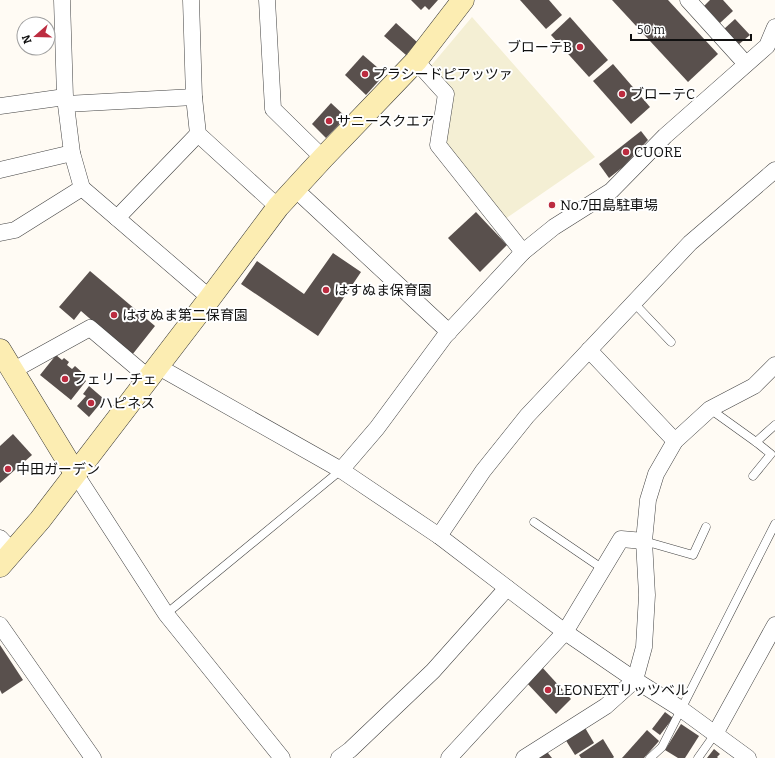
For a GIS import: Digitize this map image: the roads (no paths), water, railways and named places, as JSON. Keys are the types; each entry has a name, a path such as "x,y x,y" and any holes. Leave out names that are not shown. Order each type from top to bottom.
{"street":[{"path":"62,0 66,101 72,153 82,188 210,298"},
{"path":"191,0 194,97 198,134 278,207"},
{"path":"267,0 273,109 323,158"},
{"path":"4,552 40,520 278,207 416,61 463,0"},
{"path":"688,0 746,64"},
{"path":"341,470 377,428 445,336 523,252 554,227 611,190 664,136 767,46 775,27"},
{"path":"416,61 446,94 438,145 523,252"},
{"path":"0,106 66,101 194,97"},
{"path":"117,218 198,134"},
{"path":"0,170 72,153"},
{"path":"439,536 483,471 527,416 690,243 775,170"},
{"path":"0,233 15,230 82,188"},
{"path":"295,189 449,332"},
{"path":"12,371 90,328 153,372 341,470 439,536 565,632 635,680 681,709 748,758"},
{"path":"0,350 75,474 166,614 282,758"},
{"path":"589,350 675,441"},
{"path":"524,758 606,706 635,680 644,647 647,595 644,541 648,500 656,474 675,441 710,409 754,386 775,365"},
{"path":"449,758 565,632 621,539 644,541"},
{"path":"339,758 350,750 433,671 507,588"},
{"path":"0,625 93,758"},
{"path":"715,734 775,626"}],"lane":[{"path":"634,303 671,342"},
{"path":"710,409 771,454 753,476"},
{"path":"756,442 775,425"},
{"path":"166,614 341,470"},
{"path":"534,522 603,569"},
{"path":"650,758 662,747 775,524"},
{"path":"644,541 693,555 706,527"},
{"path":"698,758 715,734"}],"place":[{"name":"ブローテB","path":"580,47"},
{"name":"プラシードピアッツァ","path":"365,74"},
{"name":"ブローテC","path":"622,94"},
{"name":"サニースクエア","path":"329,121"},
{"name":"CUORE","path":"626,152"},
{"name":"No.7田島駐車場","path":"552,205"},
{"name":"はすぬま保育園","path":"326,290"},
{"name":"はすぬま第二保育園","path":"114,315"},
{"name":"フェリーチェ","path":"65,379"},
{"name":"ハピネス","path":"91,403"},
{"name":"中田ガーデン","path":"8,469"},
{"name":"LEONEXTリッツベル","path":"548,690"}]}
